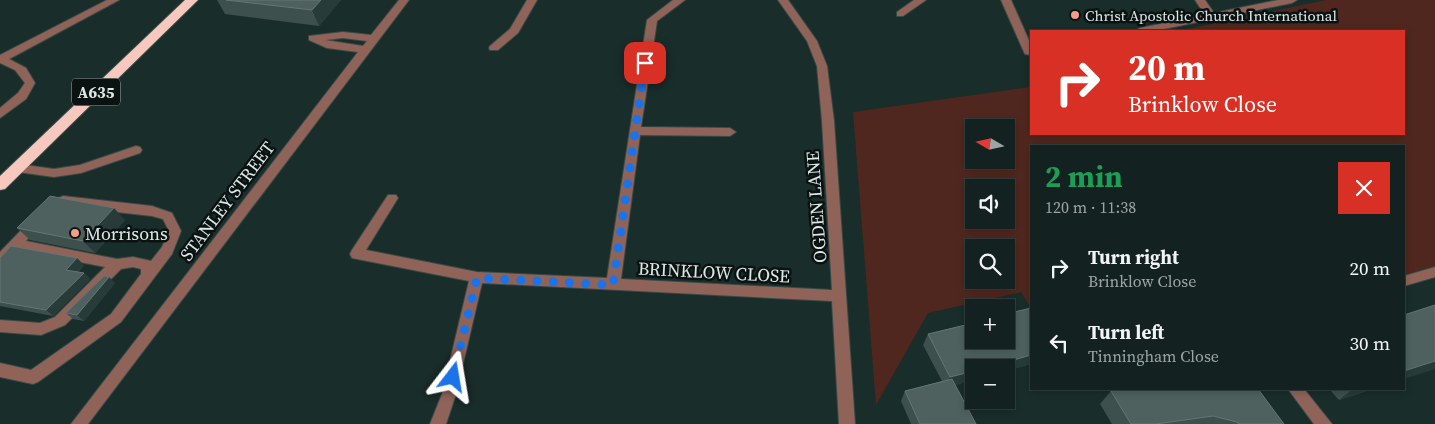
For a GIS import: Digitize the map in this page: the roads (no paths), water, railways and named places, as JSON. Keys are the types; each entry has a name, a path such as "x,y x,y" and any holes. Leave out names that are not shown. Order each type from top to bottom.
{"highway":[{"name":"A635","path":"0,185 192,0"}],"street":[{"path":"0,59 114,0"},
{"name":"STANLEY STREET","path":"79,424 404,0"},
{"path":"494,48 514,30 532,0"},
{"path":"613,285 634,131 652,20 680,0"},
{"name":"OGDEN LANE","path":"783,0 812,41 822,66 828,121 847,424"},
{"path":"900,14 921,0"},
{"path":"1006,0 1030,51"},
{"path":"1200,0 1211,16"},
{"path":"1145,30 1292,0"},
{"path":"365,50 328,45 313,38 342,35 374,39"},
{"path":"0,59 9,62 26,73 30,83 22,96 0,114"},
{"path":"634,131 730,132"},
{"path":"18,168 54,172 81,169 136,150"},
{"name":"BRINKLOW CLOSE","path":"392,198 357,254 477,278 839,296"},
{"path":"0,261 46,211 54,204 65,200 152,211 168,216 175,231 167,250 116,318 33,377 0,370"},
{"path":"15,244 117,264 133,262 147,265 148,274"},
{"path":"0,326 41,329 60,321 117,264"},
{"path":"1405,281 1435,272"},
{"path":"438,424 449,394 477,278"},
{"path":"1296,390 1324,424"}],"place":[{"name":"Christ Apostolic Church International","path":"1075,15"},
{"name":"Morrisons","path":"75,233"}]}
